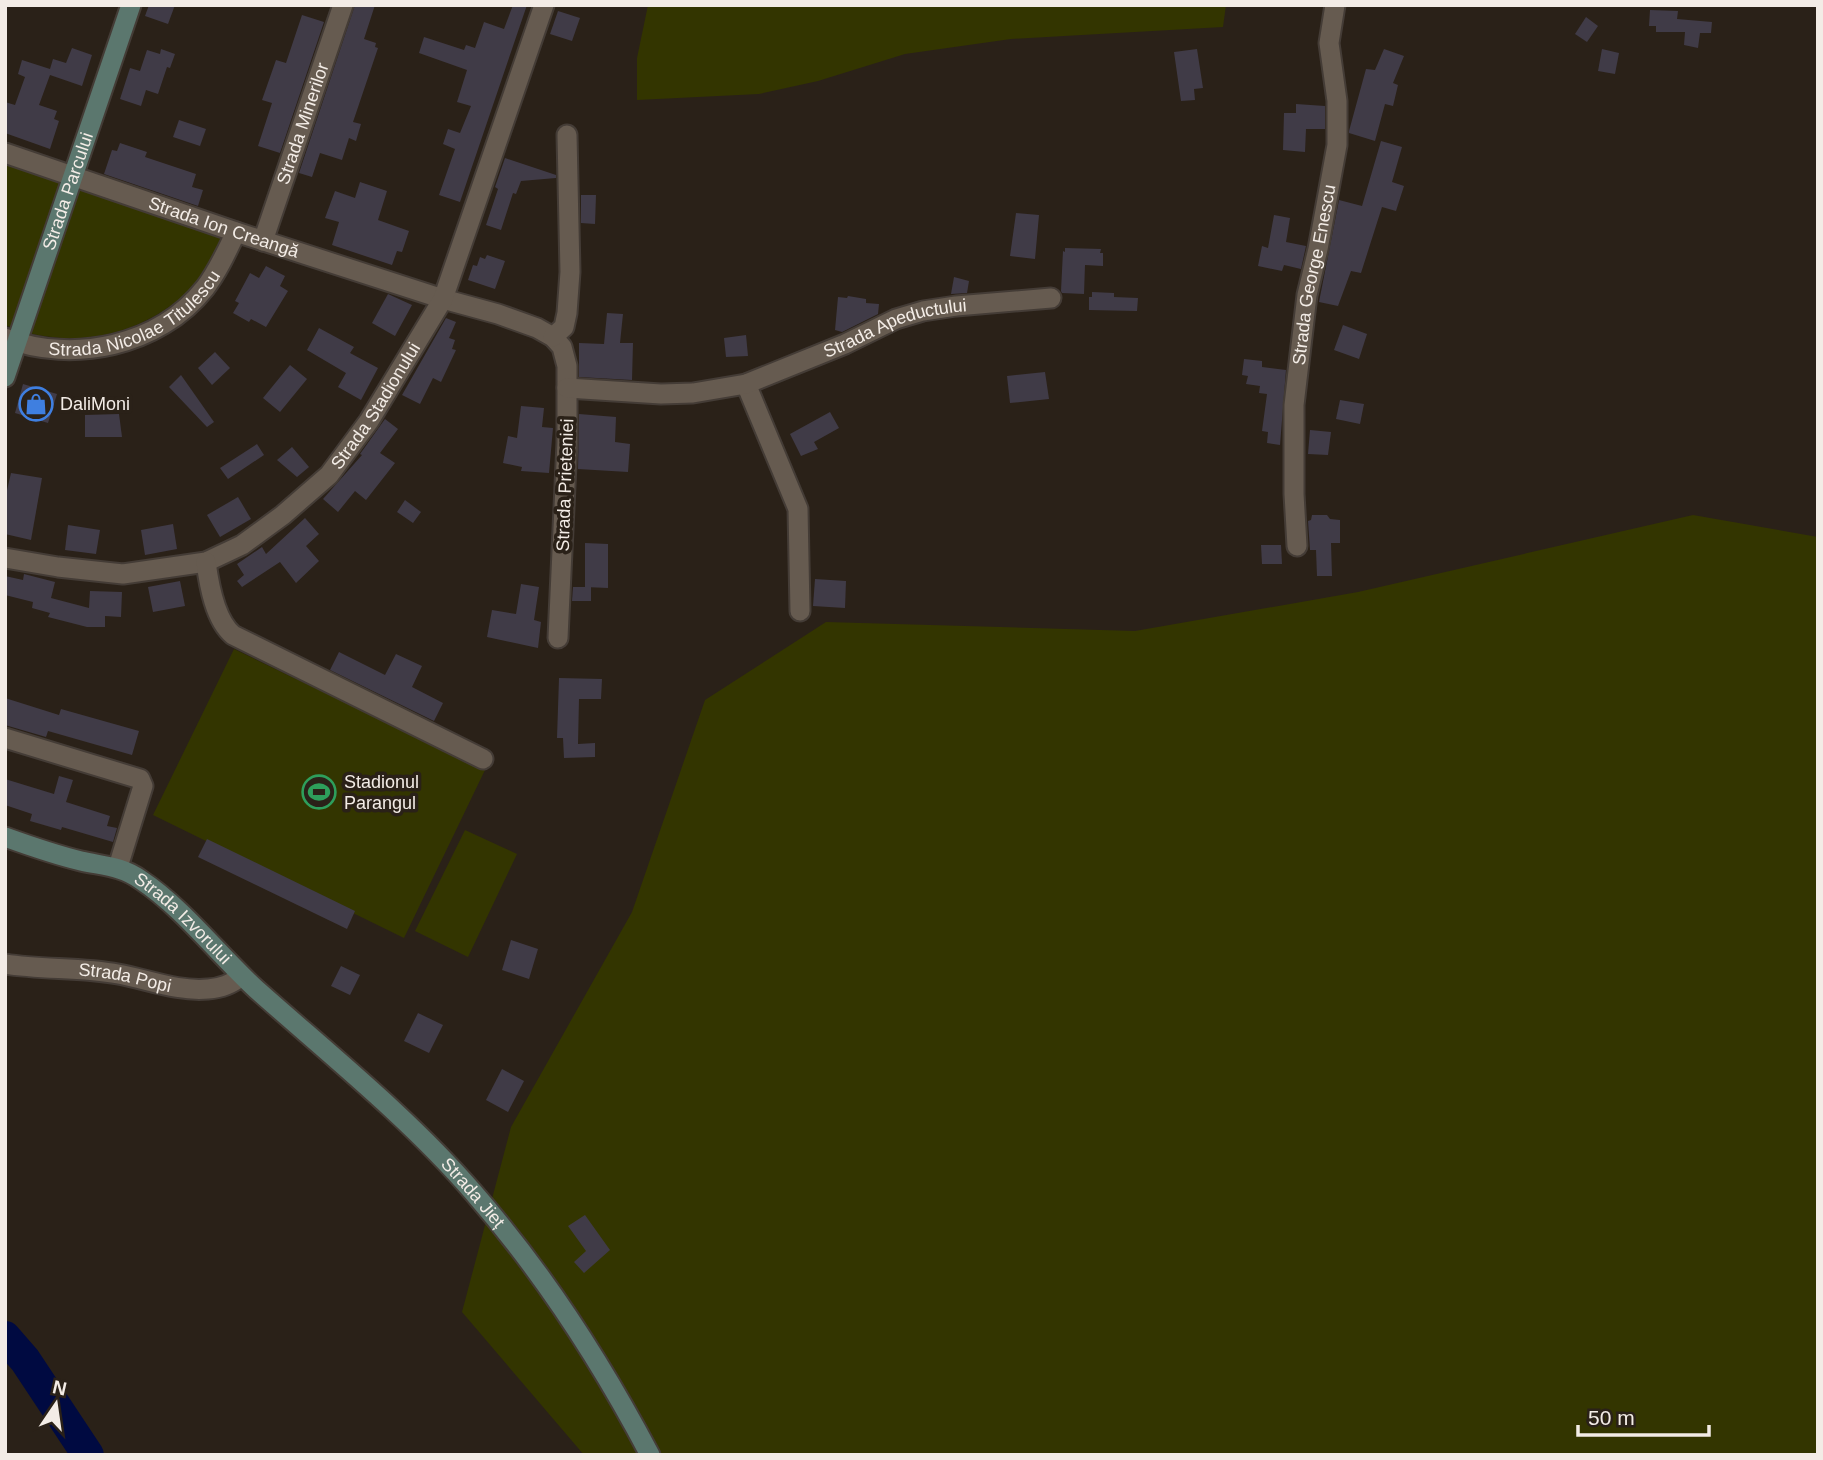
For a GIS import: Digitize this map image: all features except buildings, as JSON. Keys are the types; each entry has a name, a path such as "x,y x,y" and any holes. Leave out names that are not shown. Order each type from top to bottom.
{"main road":[{"name":"Strada Parcului","path":"5,377 11,340 73,176 131,5"},
{"name":"Strada Izvorului","path":"5,837 83,862 118,867 141,880 173,907 242,976"},
{"name":"Strada Jieț","path":"242,976 418,1135 473,1191 562,1309 617,1392 650,1455"}],"street":[{"name":"Strada Minerilor","path":"263,240 343,5"},
{"name":"Strada Stadionului","path":"5,558 123,574 206,562 242,545 283,515 329,475 369,421 443,299 544,5"},
{"name":"Strada George Enescu","path":"1297,546 1294,405 1307,295 1337,145 1337,91 1329,43 1335,5"},
{"path":"443,299 511,319 553,337 564,327 570,272 567,135"},
{"name":"Strada Ion Creangă","path":"5,153 443,299"},
{"name":"Strada Nicolae Titulescu","path":"11,340 56,349 85,349 138,338 185,308 204,288 224,258 236,232"},
{"name":"Strada Apeductului","path":"567,388 661,394 693,393 746,384 845,344 897,319 923,311 1051,298"},
{"name":"Strada Prieteniei","path":"553,337 562,347 567,366 567,442 558,638"},
{"path":"746,384 798,509 800,611"},
{"path":"206,562 208,579 224,628 233,635 483,760"},
{"name":"Strada Izvorului","path":"5,738 140,779 143,786 141,797 118,867"},
{"name":"Strada Popi","path":"5,964 117,974 176,987 206,990 228,986 242,976"}],"shaded area":[{"path":"648,5 1226,5 1223,27 1011,39 905,54 818,81 759,94 637,100 637,58"},
{"path":"5,161 226,236 198,282 156,315 133,326 83,338 57,338 5,325"},
{"path":"1693,515 1818,537 1818,1455 584,1455 462,1312 511,1127 632,912 705,700 826,622 1135,631 1358,592"},
{"name":"Stadionul Parangul","path":"234,649 485,770 404,938 153,815"},
{"path":"465,830 517,854 468,957 415,931"}],"waterway":[{"path":"5,1337 25,1360 88,1455"}],"place":[{"name":"DaliMoni","path":"36,404"},
{"name":"Stadionul Parangul","path":"319,792"}]}
